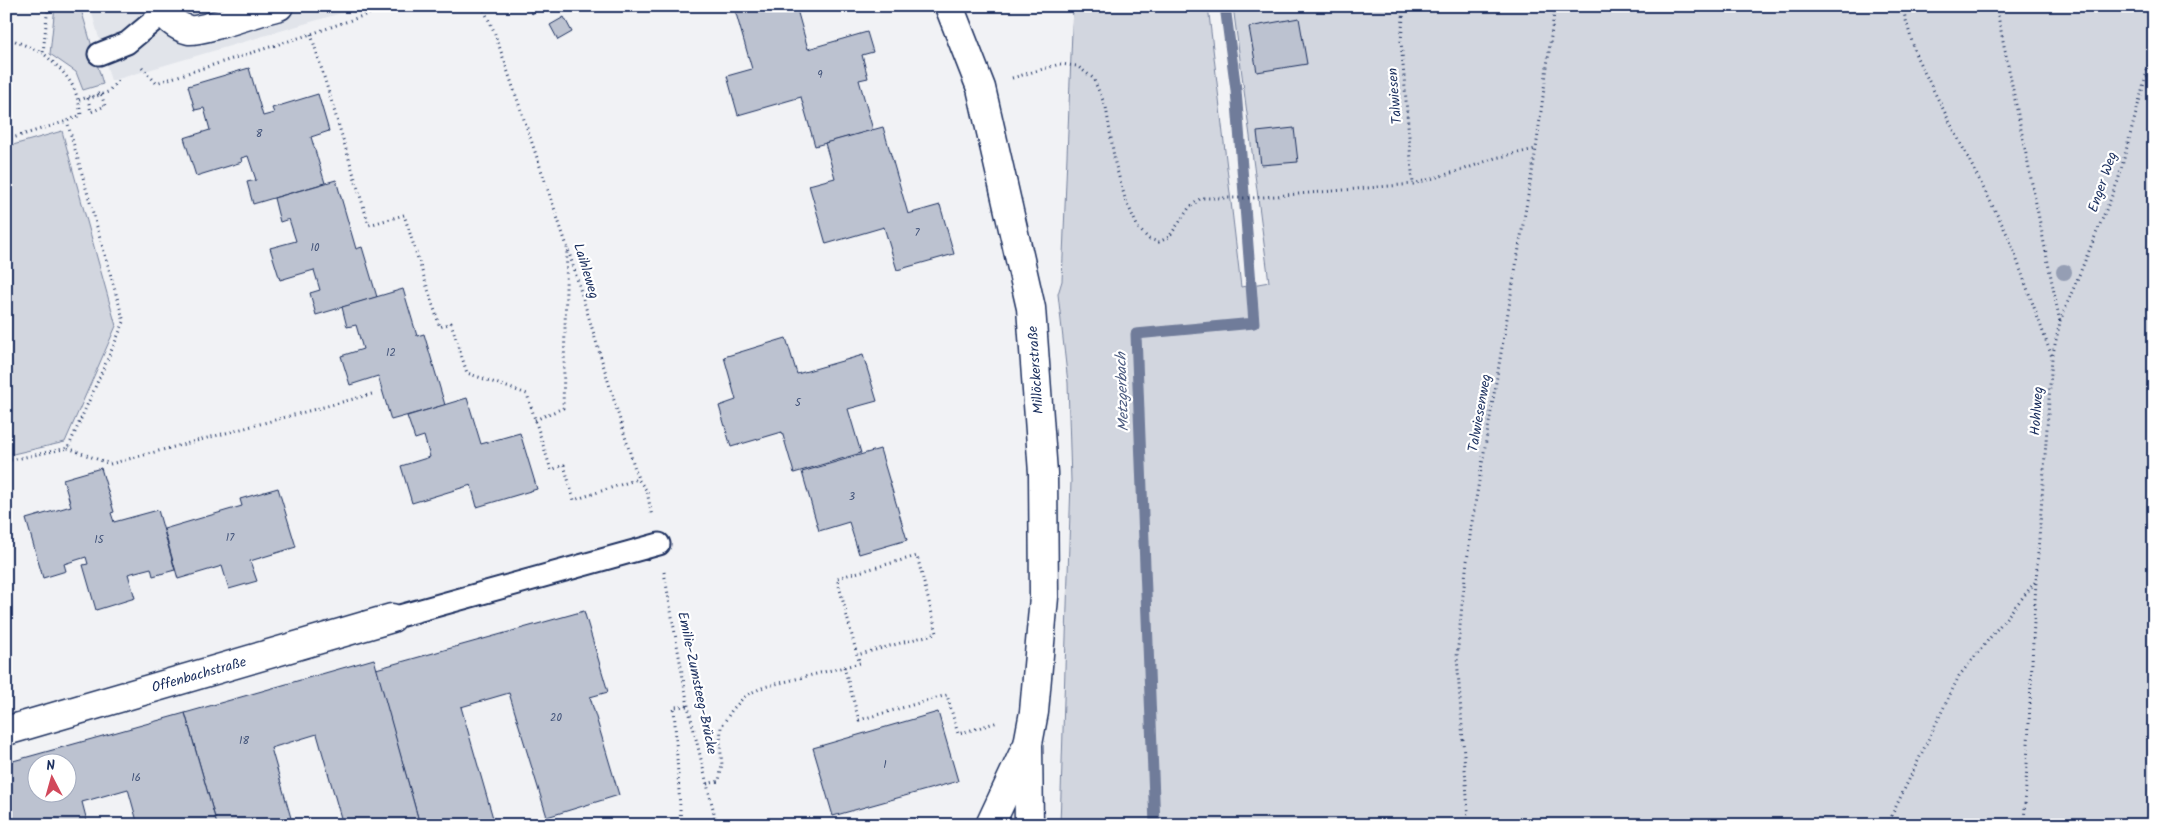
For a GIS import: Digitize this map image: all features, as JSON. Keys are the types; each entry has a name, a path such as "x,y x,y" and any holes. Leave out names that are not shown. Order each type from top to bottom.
{"street":[{"name":"Millöckerstraße","path":"948,6 981,88 1031,308 1043,474 1044,597 1034,712 1028,744 1030,825"},
{"path":"162,10 176,24 190,30 264,8"},
{"name":"Offenbachstraße","path":"6,732 392,618"},
{"name":"Millöckerstraße","path":"990,825 1028,744"}],"lane":[{"path":"98,54 127,43 162,10"},
{"path":"392,618 658,544"}],"path":[{"path":"43,53 48,6"},
{"path":"156,82 312,34 391,6"},
{"name":"Laihleweg","path":"482,6 494,31 567,246 638,479 647,491 658,544"},
{"name":"Talwiesen","path":"1404,6 1402,41 1413,184"},
{"name":"Talwiesenweg","path":"1469,825 1457,657 1463,595 1472,528 1536,149 1555,6"},
{"path":"1902,6 1916,56 2009,238 2052,358"},
{"name":"Hohlweg","path":"1996,6 2060,322 2052,358 2036,581 2024,825"},
{"path":"312,34 369,226 404,215 440,327 451,323 467,373 528,394 551,470 564,466 574,500 638,479"},
{"path":"6,37 43,53 69,76 79,100 81,115 68,121 6,140"},
{"name":"Enger Weg","path":"2060,322 2118,181 2154,45"},
{"path":"981,88 1060,64 1077,66 1092,78 1106,106 1115,163 1125,198 1138,228 1149,239 1159,242 1169,237 1189,208 1201,198 1252,198 1413,184 1465,169 1494,158 1536,149"},
{"path":"79,100 102,93 103,100 105,106 91,112 88,99 101,94 108,92"},
{"path":"68,121 124,322 68,448"},
{"path":"535,420 563,408 567,246"},
{"path":"6,461 68,448 110,464 372,394"},
{"name":"Emilie-Zumsteeg-Brücke","path":"658,544 688,706 717,825"},
{"path":"707,784 719,781 722,765 721,727 732,710 746,695 764,687 860,663 857,655 837,578 917,556 937,633 857,655"},
{"path":"1887,825 1959,676 2036,581"},
{"path":"844,667 859,720 947,695 958,734 1034,712"},
{"path":"680,825 674,707 688,706"}],"shaded area":[{"path":"55,6 80,6 103,84 83,90 76,72 50,54"},
{"path":"90,6 365,6 111,81"},
{"path":"1073,6 1208,6 1241,287 1269,282 1233,6 2154,6 2154,825 1060,825 1071,481 1068,383 1058,294 1062,281"},
{"path":"62,131 116,326 65,442 13,454 6,451 6,147"}],"building":[{"path":"526,6 543,6 532,14"},
{"path":"747,6 796,6 808,49 867,32 873,52 862,55 868,78 859,80 873,130 815,146 801,97 738,115 727,76 752,69 735,10"},
{"path":"564,17 572,32 558,40 550,25"},
{"path":"1299,18 1307,64 1257,72 1249,27"},
{"path":"249,68 263,116 274,113 272,108 318,94 329,131 311,137 325,183 253,204 247,182 256,180 248,156 241,158 242,162 196,176 184,138 210,130 204,108 195,110 188,86"},
{"path":"883,127 908,214 940,205 954,254 897,270 884,227 826,244 809,185 835,178 825,143"},
{"path":"1294,128 1298,162 1261,165 1257,132"},
{"path":"336,180 356,249 362,247 377,297 316,315 310,293 320,290 314,270 280,280 270,248 296,241 289,219 280,222 274,198"},
{"path":"403,289 417,336 424,334 445,405 391,420 378,376 350,385 341,356 363,349 356,325 347,327 342,307"},
{"path":"786,338 797,374 863,355 877,401 848,409 861,453 794,473 782,432 731,447 719,406 736,400 724,357"},
{"path":"467,398 481,444 520,433 537,489 477,507 471,485 412,503 401,466 430,457 424,436 415,439 407,416"},
{"path":"880,449 907,540 859,554 849,522 819,531 802,472"},
{"path":"101,468 114,512 111,513 114,522 158,510 175,570 153,576 151,568 128,574 135,598 96,610 83,565 88,564 86,557 64,564 66,571 43,578 26,519 71,506 63,479"},
{"path":"278,488 296,547 250,561 257,581 229,589 222,566 178,579 164,529 242,506 240,499"},
{"path":"584,611 608,692 590,697 619,795 547,817 509,693 461,707 495,825 420,825 376,669"},
{"path":"374,659 420,825 343,825 317,734 271,748 293,825 217,825 185,713"},
{"path":"938,712 958,781 833,816 813,748"},
{"path":"185,713 217,825 138,825 128,789 82,802 88,825 8,825 6,763 28,757 28,804 78,804 78,754 38,754"}],"waterway":[{"name":"Metzgerbach","path":"1155,825 1136,334 1254,323 1236,90 1225,6"}]}
